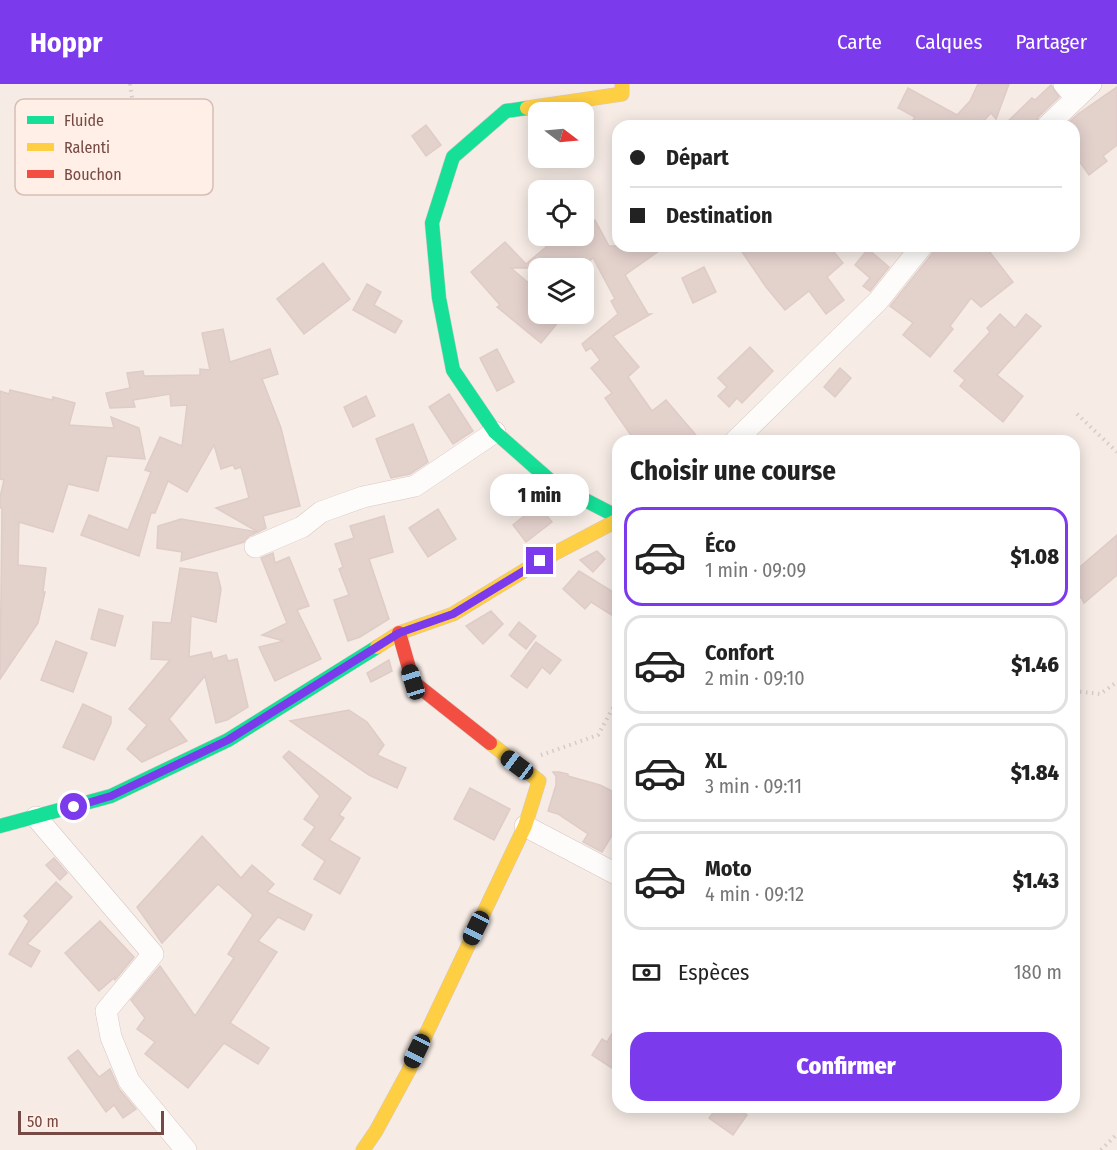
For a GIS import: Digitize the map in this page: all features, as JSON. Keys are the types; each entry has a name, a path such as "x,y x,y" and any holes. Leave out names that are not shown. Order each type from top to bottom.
{"street":[{"path":"612,516 554,484 495,432 453,370 439,298 432,223 453,157 506,111 622,94 622,84"},
{"path":"1052,120 1077,89"},
{"path":"741,435 878,301 917,252"},
{"path":"255,547 302,527 321,512 363,497 415,486 495,432"},
{"path":"0,826 111,796 228,740 399,633 453,614 540,561 612,522"},
{"path":"363,1150 408,1072 525,826 539,781 413,682 399,633"},
{"path":"36,817 153,954 106,1011 111,1037 129,1081 186,1150"},
{"path":"525,826 612,872"}],"path":[{"path":"130,84 132,99"},
{"path":"1077,414 1117,452"},
{"path":"1080,692 1100,694 1117,682"},
{"path":"517,765 598,735 612,710"},
{"path":"1101,1150 1117,1134"}],"building":[{"path":"978,84 1009,84 996,119 991,113 985,120 913,120 915,117 898,108 908,88 957,115 970,101"},
{"path":"1051,85 1059,97 1037,120 1009,120 1032,98 1035,100"},
{"path":"1117,87 1117,145 1103,156 1107,161 1089,175 1080,162 1080,120 1072,120"},
{"path":"426,125 441,145 426,156 412,136"},
{"path":"595,220 609,246 612,246 612,252 658,252 625,275 648,314 651,314 613,336 639,367 628,377 652,411 666,400 696,435 631,435 605,398 612,393 591,368 600,360 591,348 586,351 582,344 618,314 611,301 615,299 594,258 533,258 547,246 594,246"},
{"path":"505,242 526,264 528,262 528,268 511,268 528,282 528,324 557,324 541,343 497,307 500,305 471,272"},
{"path":"742,252 834,252 843,263 827,277 844,300 826,314 809,291 785,310"},
{"path":"866,252 872,252 889,267 870,291 863,286 870,278 855,265"},
{"path":"932,252 990,252 1013,282 981,307 971,298 950,326 953,329 930,357 903,335 913,323 890,306"},
{"path":"323,263 350,299 304,334 277,299"},
{"path":"704,267 716,292 693,303 682,278"},
{"path":"367,284 381,292 374,305 402,321 395,333 353,310"},
{"path":"1000,314 1015,328 1026,314 1041,326 997,375 1023,396 1003,422 960,386 965,380 954,371 990,332 987,328"},
{"path":"223,329 230,362 270,349 278,374 262,379 281,428 300,506 263,516 266,528 258,532 216,508 249,498 241,467 235,469 233,465 221,469 214,445 187,492 168,481 155,513 151,513 139,556 81,535 89,515 128,530 151,472 145,470 160,437 182,446 187,405 171,406 170,394 133,400 135,407 110,408 106,393 130,388 127,373 143,371 144,376 200,375 200,369 210,370 202,333"},
{"path":"750,347 773,371 742,403 737,398 729,407 718,396 727,387 718,378"},
{"path":"497,349 514,382 497,391 480,358"},
{"path":"840,368 851,378 835,397 824,387"},
{"path":"10,390 75,403 69,425 114,428 111,417 139,428 145,459 107,456 98,491 68,484 53,532 19,522 18,565 46,568 43,592 45,592 38,623 0,679 2,508 0,508 0,497 4,480 0,479 0,391 9,394"},
{"path":"449,394 473,431 453,444 429,407"},
{"path":"366,396 375,416 353,427 344,407"},
{"path":"413,424 428,462 410,474 391,478 376,439"},
{"path":"538,505 552,522 526,542 513,525"},
{"path":"438,509 456,539 428,557 409,528"},
{"path":"384,516 393,552 369,559 389,619 360,637 348,641 334,600 349,595 339,569 343,567 335,544 354,538 350,526"},
{"path":"181,519 258,532 249,536 244,542 181,561 182,552 157,548 158,526"},
{"path":"1117,535 1117,575 1084,603 1080,598 1080,567"},
{"path":"597,551 605,559 593,572 580,560"},
{"path":"273,553 275,563 289,557 309,606 297,610 321,659 275,681 259,647 284,641 262,635 287,623 261,558"},
{"path":"180,568 217,573 221,589 216,622 191,616 189,657 211,652 213,659 226,655 228,661 237,659 248,707 227,720 216,723 205,676 169,719 187,741 142,762 127,749 147,725 129,709 170,660 151,659 153,622 171,623"},
{"path":"579,571 612,591 612,615 591,602 585,609 563,589"},
{"path":"99,609 123,616 115,646 91,639"},
{"path":"491,611 503,624 483,644 466,626"},
{"path":"519,622 536,636 526,649 509,635"},
{"path":"56,641 87,653 73,692 41,680"},
{"path":"536,642 561,660 550,674 542,667 527,688 511,676"},
{"path":"389,660 392,671 371,682 367,673"},
{"path":"83,704 111,717 111,723 94,760 63,747"},
{"path":"349,710 367,722 384,745 377,755 406,768 397,788 369,775 290,721"},
{"path":"289,751 351,798 339,815 344,818 329,840 360,858 340,894 314,879 325,861 302,845 315,827 304,819 320,796 283,757"},
{"path":"553,772 568,774 568,776 600,785 612,791 612,835 602,852 583,842 588,834 558,814 548,811 556,785 556,776"},
{"path":"470,788 510,809 494,840 454,819"},
{"path":"202,836 241,878 252,865 274,884 267,892 312,915 304,930 278,917 258,941 277,952 230,1023 269,1048 258,1064 224,1043 188,1088 145,1054 155,1042 137,1029 145,1018 131,1000 160,966 195,1016 234,958 228,954 253,915 218,884 162,943 137,907"},
{"path":"54,858 67,873 60,880 46,865"},
{"path":"56,882 72,897 27,944 40,951 31,967 9,954 29,921 24,916"},
{"path":"100,921 134,957 115,980 114,978 99,991 65,953"},
{"path":"612,1034 612,1068 592,1055 602,1039 607,1042"},
{"path":"78,1050 99,1077 110,1069 119,1089 136,1109 123,1118 114,1105 106,1112 68,1058"},
{"path":"713,1113 744,1113 747,1115 733,1135 709,1118"}],"traffic: fast":[{"path":"527,108 506,111 453,157 432,223 439,298 453,370 495,432 554,484 612,514"},
{"path":"0,826 111,796 228,740 377,647"}],"traffic: slow":[{"path":"527,108 622,94 622,84"},
{"path":"377,647 399,633 453,614 540,561 612,523"},
{"path":"363,1150 408,1072 525,826 539,781 490,743"}],"traffic: jam":[{"path":"399,633 413,682 490,743"}],"route":[{"path":"74,807 111,796 228,740 399,633 453,614 540,561"}]}
